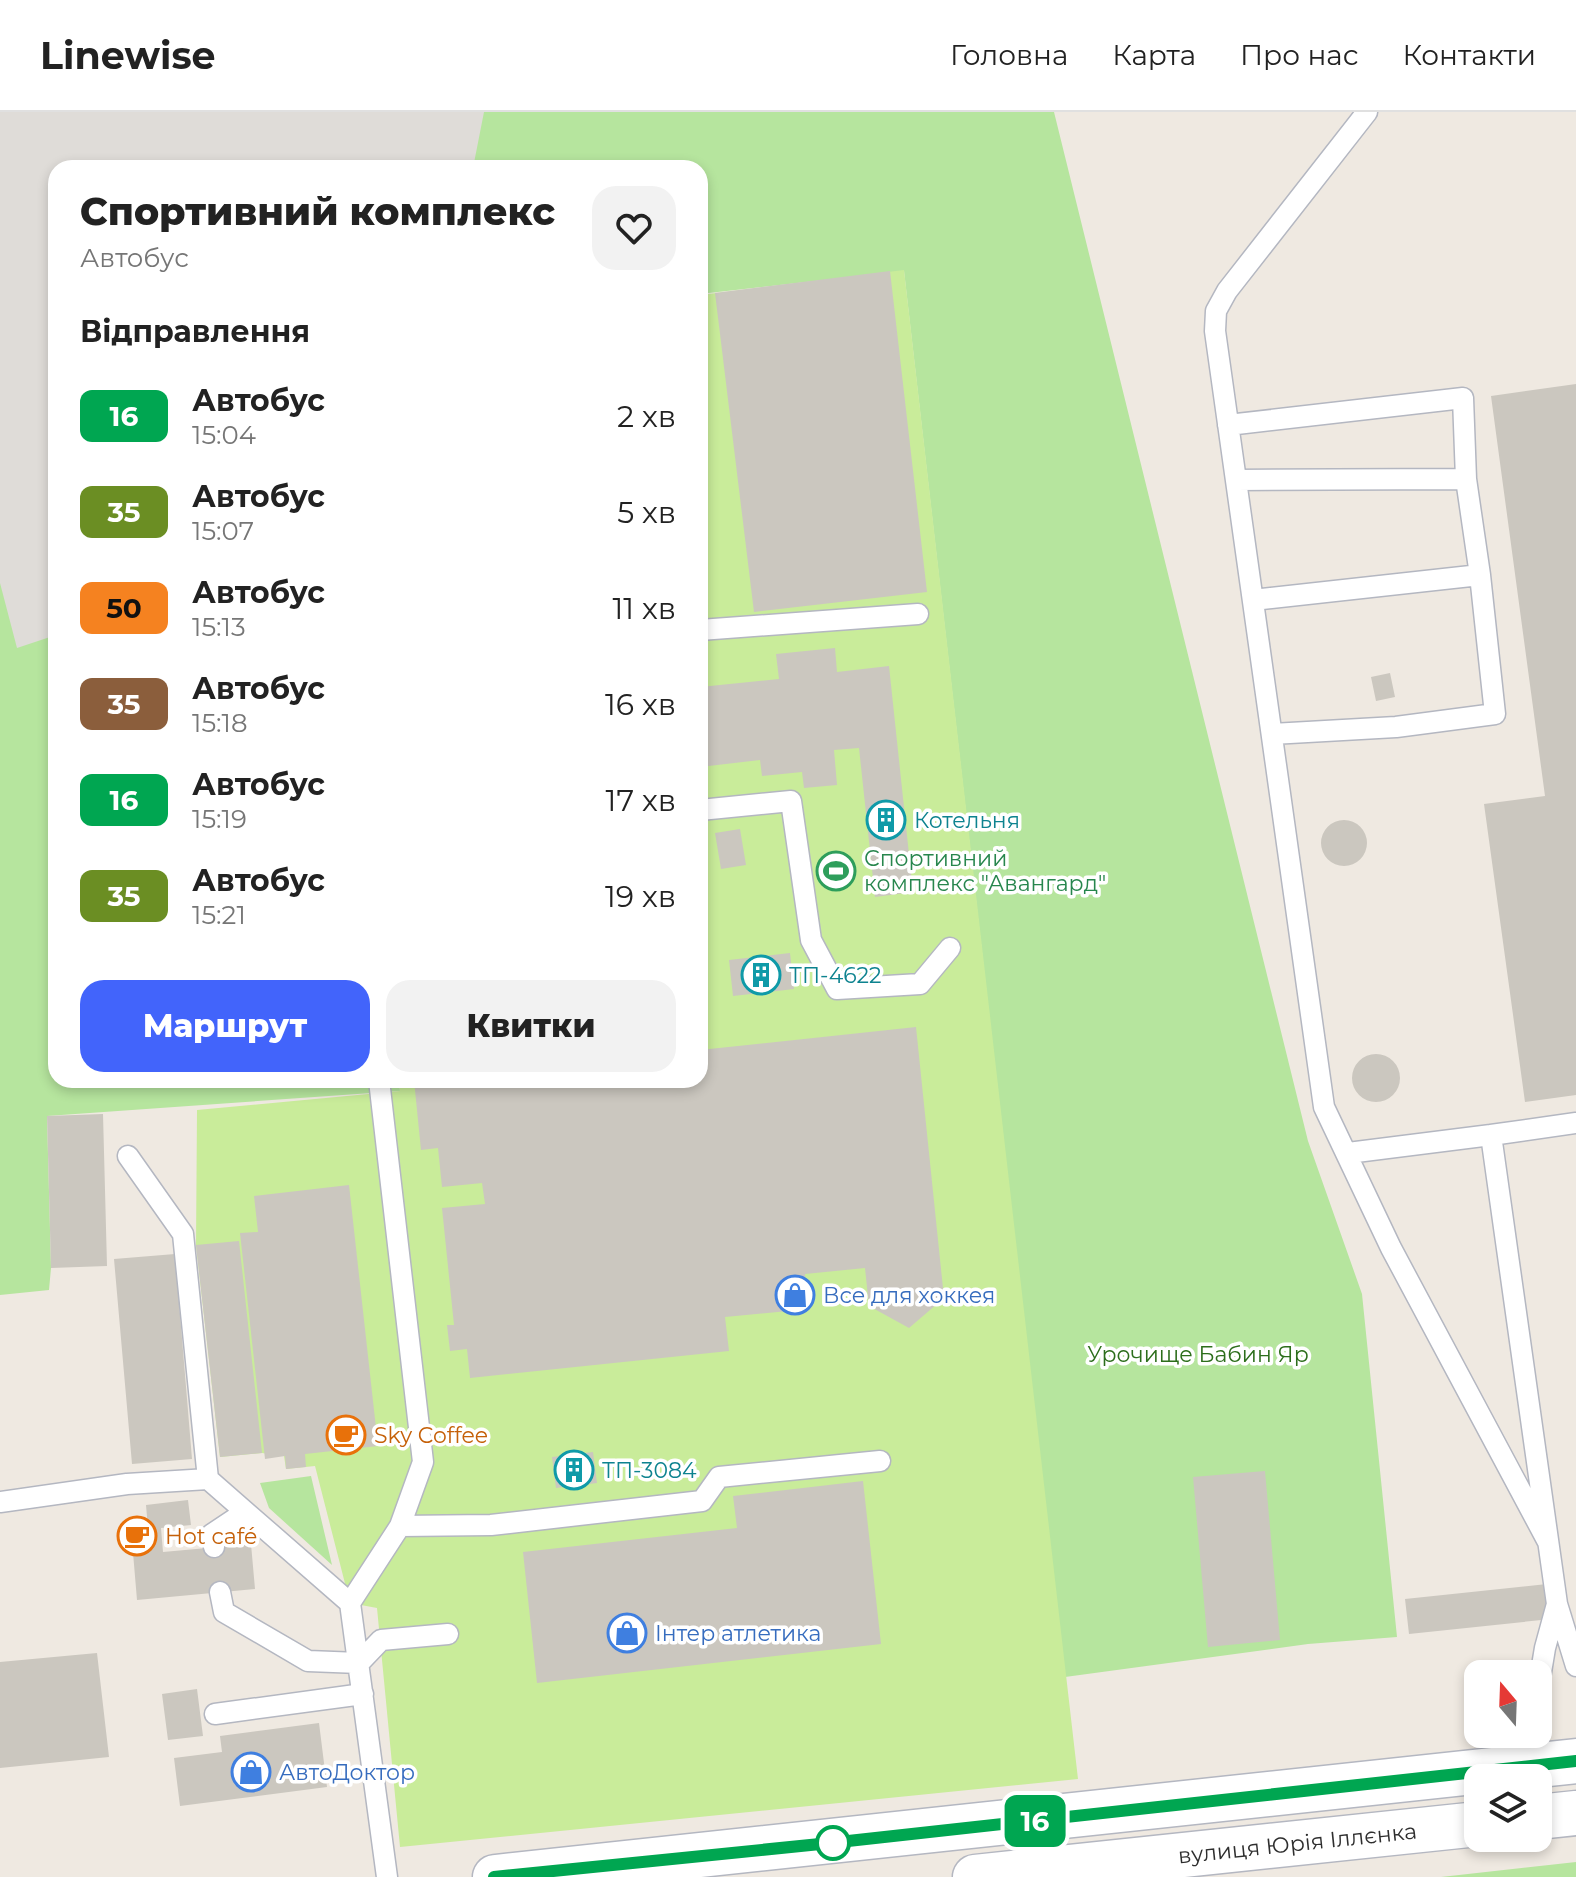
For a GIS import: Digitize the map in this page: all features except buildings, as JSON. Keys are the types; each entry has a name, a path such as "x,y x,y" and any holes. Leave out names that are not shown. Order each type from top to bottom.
{"main road":[{"path":"495,1877 1553,1753"},
{"path":"1552,1816 1576,1813"},
{"name":"вулиця Юрія Іллєнка","path":"975,1877 1464,1825"}],"lane":[{"path":"1367,112 1227,291 1216,311 1215,331 1324,1107 1391,1248 1548,1542"},
{"path":"1228,425 1463,398 1466,479 1495,714 1396,727 1272,734"},
{"path":"1236,480 1466,479"},
{"path":"1253,600 1480,575"},
{"path":"708,629 918,614"},
{"path":"708,809 791,801 811,940 837,989 920,984 950,948"},
{"path":"350,1603 400,1526 423,1462 380,1088"},
{"path":"1348,1153 1576,1123"},
{"path":"1491,1135 1557,1604 1576,1666"},
{"path":"128,1156 183,1234 208,1479 350,1603 387,1877"},
{"path":"400,1526 491,1525 702,1501 719,1477 880,1461"},
{"path":"0,1502 127,1484 208,1479"},
{"path":"214,1547 212,1534 245,1512"},
{"path":"220,1592 224,1612 308,1661 359,1663 381,1640 448,1634"},
{"path":"1543,1660 1557,1604"},
{"path":"215,1714 363,1694"}],"green space":[{"name":"Урочище Бабин Яр","path":"0,112 1054,112 1308,1141 1362,1294 1397,1637 1308,1644 1065,1677 904,271 708,293 708,160 48,160 48,1088 400,1088 400,1091 47,1116 49,1290 0,1295"},
{"name":"Спортивний комплекс \"Авангард\"","path":"904,270 1078,1779 400,1847 377,1608 350,1603 315,1466 286,1469 284,1456 262,1453 220,1457 196,1245 197,1110 400,1091 400,1088 708,1088 708,294"},
{"path":"311,1476 332,1565 269,1508 260,1483"},
{"path":"1576,1862 1576,1877 1441,1877"}],"shaded area":[{"path":"0,112 484,112 475,160 48,160 48,638 17,648 0,583"}],"bus line":[{"name":"16","path":"494,1877 1576,1761"}],"place":[{"name":"Котельня","path":"886,820"},
{"name":"Спортивний комплекс \"Авангард\"","path":"836,871"},
{"name":"ТП-4622","path":"761,975"},
{"name":"Все для хоккея","path":"795,1295"},
{"name":"Sky Coffee","path":"346,1435"},
{"name":"ТП-3084","path":"574,1470"},
{"name":"Hot café","path":"137,1536"},
{"name":"Інтер атлетика","path":"627,1633"},
{"name":"АвтоДоктор","path":"251,1772"}]}
